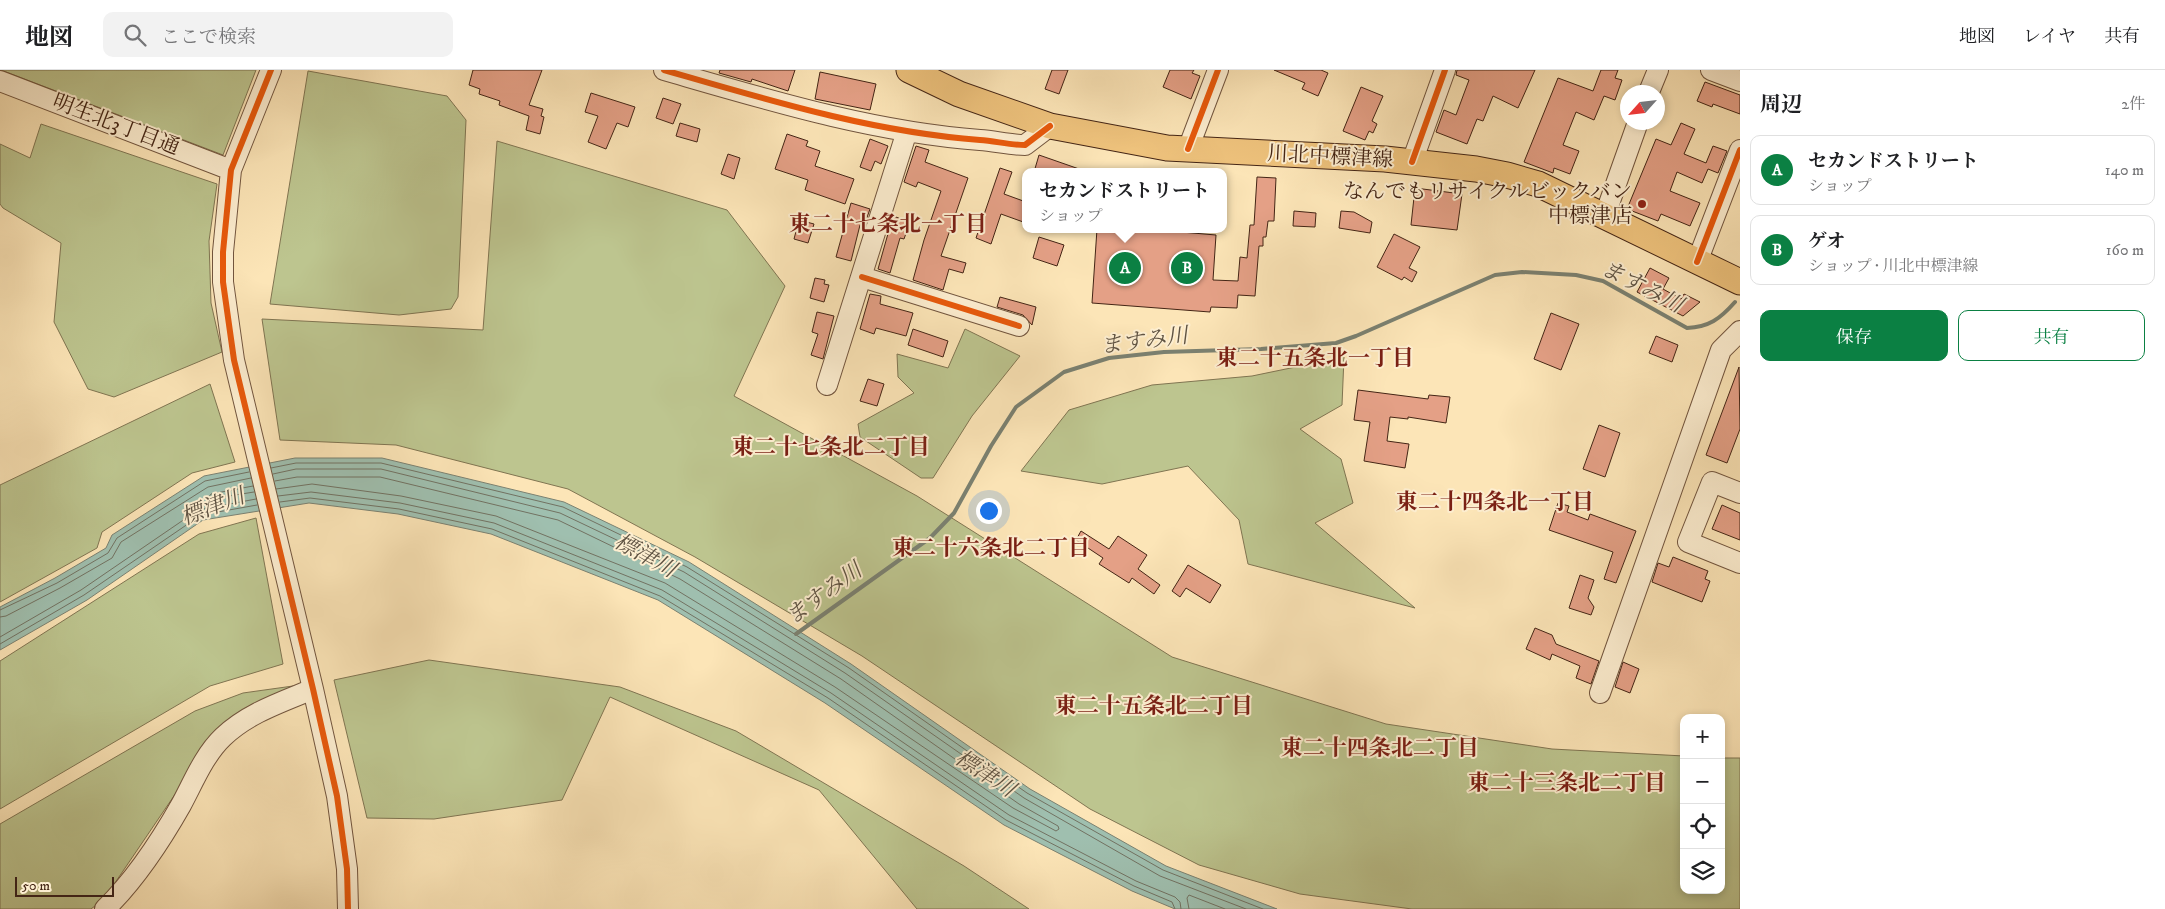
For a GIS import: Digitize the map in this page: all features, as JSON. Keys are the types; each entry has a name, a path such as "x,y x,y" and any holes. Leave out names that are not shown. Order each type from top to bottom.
{"main road":[{"name":"川北中標津線","path":"909,70 959,94 1050,126 1167,148 1412,162 1476,169 1507,175 1538,184 1740,282"}],"street":[{"path":"271,70 231,170 223,252 223,282 234,360 337,796 347,868 348,909"},
{"path":"664,70 855,122 934,136 1025,145 1050,126"},
{"path":"1188,149 1218,70"},
{"path":"1412,162 1445,70"},
{"path":"1652,85 1658,70"},
{"path":"1711,70 1740,81"},
{"name":"明生北3丁目通","path":"0,80 231,170"},
{"path":"1604,216 1635,130"},
{"path":"827,385 906,131"},
{"path":"1698,262 1740,150"},
{"path":"862,277 1019,326"},
{"path":"1600,693 1721,350 1740,331"},
{"path":"1740,493 1712,482 1688,542 1740,563"},
{"path":"105,909 119,895 166,831 206,759 222,738 260,712 313,689"}],"green space":[{"path":"1,70 256,70 223,155"},
{"path":"308,71 447,96 466,120 458,297 451,309 399,315 270,304"},
{"path":"41,124 217,184 209,241 211,303 222,352 114,397 88,389 54,322 61,243 3,208 0,204 0,144 30,158"},
{"path":"497,141 727,210 785,286 734,396 917,496 1172,657 1386,724 1552,749 1680,756 1680,894 1725,894 1725,758 1740,758 1740,909 1412,909 1300,894 1199,865 1090,809 862,656 695,557 568,489 396,445 280,440 262,319 483,330"},
{"path":"965,329 1020,356 972,416 933,478 921,478 860,437 858,424 914,393 898,377 897,354 948,368"},
{"path":"1344,357 1342,405 1300,429 1341,459 1353,503 1315,523 1415,608 1248,564 1239,520 1188,466 1102,484 1021,471 1069,410 1152,385 1252,376"},
{"path":"210,384 235,462 192,473 102,532 97,548 0,602 0,485"},
{"path":"256,518 283,664 210,686 0,809 0,661 199,534"},
{"path":"429,660 620,687 736,731 964,866 1029,909 917,909 819,790 610,697 562,800 434,819 367,818 334,680"},
{"path":"293,686 294,693 199,759 104,899 91,909 0,909 0,824 195,711 243,693"}],"water":[{"name":"標津川","path":"295,458 382,458 564,502 689,562 851,664 1030,789 1166,866 1277,909 1175,909 1132,891 1004,825 825,703 658,600 491,534 398,514 309,503 203,520 87,600 0,650 0,607 106,548 112,535 204,476"}],"building":[{"path":"473,70 542,70 529,105 543,109 541,116 544,117 540,134 526,130 529,116 499,105 500,101 479,94 480,89 469,85"},
{"path":"720,70 795,70 788,91 752,79 751,82 719,73"},
{"path":"1052,70 1068,70 1059,94 1045,89"},
{"path":"1170,70 1194,70 1192,73 1200,76 1191,99 1163,87"},
{"path":"1274,70 1321,70 1328,73 1318,96 1302,89 1305,83"},
{"path":"1457,70 1535,70 1518,108 1493,96 1483,121 1477,119 1467,144 1436,132 1444,110 1456,115 1469,80 1456,75"},
{"path":"1601,70 1618,70 1615,78 1622,80 1615,100 1604,96 1594,120 1576,112 1563,145 1579,151 1570,174 1554,168 1553,173 1524,162 1558,78 1593,91"},
{"path":"820,72 876,84 870,110 815,99"},
{"path":"1705,82 1740,95 1740,114 1713,104 1712,107 1697,101"},
{"path":"1361,87 1383,96 1372,121 1377,124 1373,133 1369,131 1365,140 1343,131"},
{"path":"591,93 635,107 628,127 617,123 606,149 588,142 598,116 585,112"},
{"path":"663,98 681,104 673,124 656,118"},
{"path":"680,123 700,129 697,142 676,136"},
{"path":"1681,123 1695,129 1684,154 1706,163 1713,146 1727,151 1718,173 1708,169 1702,183 1677,172 1670,191 1700,203 1690,226 1661,214 1658,221 1627,209 1656,139 1671,145"},
{"path":"787,134 808,141 806,146 820,151 815,166 854,179 845,204 805,190 808,180 775,169"},
{"path":"870,139 888,146 881,164 875,161 871,171 860,167"},
{"path":"916,146 929,150 925,162 968,178 941,256 966,263 963,273 949,269 943,290 913,280 924,240 941,191 918,182 916,187 904,182"},
{"path":"728,154 740,158 734,179 721,174"},
{"path":"1039,155 1076,168 1035,168"},
{"path":"1000,168 1012,172 1004,194 1022,201 1022,222 1001,214 991,244 976,238"},
{"path":"1257,177 1276,178 1274,221 1268,221 1266,237 1263,237 1263,246 1259,246 1255,296 1238,295 1237,308 1211,307 1210,312 1092,303 1097,233 1193,233 1216,235 1213,280 1238,281 1240,257 1247,258 1250,225 1254,225"},
{"path":"1415,188 1462,194 1457,230 1411,225"},
{"path":"851,203 870,209 864,226 860,225 851,261 836,257"},
{"path":"1294,211 1316,213 1315,227 1293,226"},
{"path":"1341,211 1354,212 1372,222 1370,233 1339,228"},
{"path":"893,216 910,222 904,239 900,238 890,273 878,269"},
{"path":"799,220 814,224 808,243 794,239"},
{"path":"1394,234 1420,247 1409,268 1417,272 1412,282 1404,277 1402,280 1377,267"},
{"path":"1039,237 1064,245 1057,266 1033,258"},
{"path":"1650,268 1669,278 1663,289 1681,299 1684,294 1700,302 1683,316 1637,292"},
{"path":"815,278 825,280 824,284 829,285 824,302 810,298"},
{"path":"870,294 881,296 880,304 913,313 906,336 876,328 874,334 860,329"},
{"path":"1000,297 1036,307 1032,325 1023,315 997,307"},
{"path":"817,312 834,316 823,359 811,355 818,334 812,332"},
{"path":"1551,313 1579,324 1561,370 1534,359"},
{"path":"913,329 948,341 943,357 908,345"},
{"path":"1656,336 1678,345 1672,362 1649,353"},
{"path":"1739,367 1740,429 1727,463 1706,455"},
{"path":"868,379 884,384 877,406 860,401"},
{"path":"1358,390 1428,399 1429,395 1450,397 1446,423 1408,417 1408,419 1390,417 1387,441 1409,444 1405,468 1364,461 1370,422 1354,420"},
{"path":"1599,425 1620,433 1605,477 1583,469"},
{"path":"1558,503 1569,506 1567,512 1588,520 1590,514 1636,531 1616,583 1604,579 1613,552 1549,530"},
{"path":"1722,505 1740,513 1740,540 1712,529"},
{"path":"1081,531 1109,549 1118,536 1147,555 1138,569 1160,585 1154,594 1132,578 1129,583 1099,564 1103,558 1076,540"},
{"path":"1673,557 1708,571 1705,579 1710,581 1702,602 1652,582 1658,563 1669,567"},
{"path":"1188,565 1221,585 1210,603 1186,588 1180,597 1172,591"},
{"path":"1580,575 1594,580 1588,598 1594,607 1591,615 1569,608"},
{"path":"1535,628 1552,635 1556,644 1599,661 1591,684 1576,678 1580,666 1552,654 1550,660 1526,649"},
{"path":"1623,662 1639,669 1630,693 1615,687"}],"waterway":[{"name":"ますみ川","path":"796,634 930,538 954,513 991,446 1016,407 1064,372 1109,358 1164,352 1261,349 1336,343 1495,275 1522,272 1576,275 1603,281 1687,328 1702,326 1714,321 1735,302"}],"cycle path":[{"path":"271,70 231,170 223,252 223,282 234,360 337,796 347,869 348,909"},
{"path":"664,70 820,113 900,130 940,136 1025,145 1050,126"},
{"path":"1188,149 1218,70"},
{"path":"1412,162 1445,70"},
{"path":"1697,262 1740,150"},
{"path":"862,277 1019,326"}],"place":[{"name":"なんでもリサイクルビックバン 中標津店","path":"1642,204"},
{"name":"セカンドストリート","path":"1125,268"},
{"name":"ゲオ","path":"1187,268"}],"district":[{"name":"東二十七条北一丁目","path":"888,224"},
{"name":"東二十五条北一丁目","path":"1315,358"},
{"name":"東二十七条北二丁目","path":"831,447"},
{"name":"東二十四条北一丁目","path":"1495,502"},
{"name":"東二十六条北二丁目","path":"991,548"},
{"name":"東二十五条北二丁目","path":"1154,706"},
{"name":"東二十四条北二丁目","path":"1380,748"},
{"name":"東二十三条北二丁目","path":"1567,783"}]}
